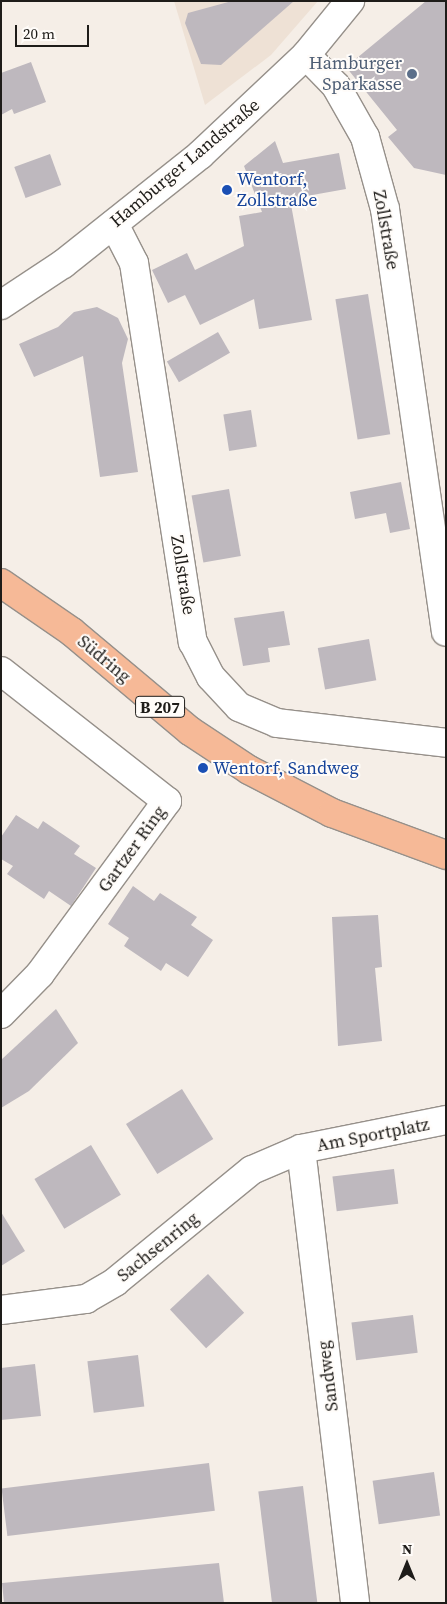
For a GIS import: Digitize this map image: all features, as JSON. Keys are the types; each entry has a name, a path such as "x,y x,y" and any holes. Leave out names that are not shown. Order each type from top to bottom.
{"main road":[{"name":"Südring","path":"1,583 72,632 190,731 248,770 332,812 446,855"}],"street":[{"name":"Hamburger Landstraße","path":"1,305 114,224 200,155 306,55 350,1"},
{"name":"Zollstraße","path":"306,55 336,86 365,137 385,208 446,632"},
{"name":"Zollstraße","path":"114,224 134,264 193,642 211,677 239,707 277,723 446,743"},
{"name":"Gartzer Ring","path":"1,671 167,801 40,974 1,1014"},
{"name":"Am Sportplatz","path":"301,1149 446,1120"},
{"name":"Sachsenring","path":"1,1310 86,1299 115,1282 252,1170 301,1149"},
{"name":"Sandweg","path":"301,1149 355,1603"}],"shaded area":[{"path":"174,1 318,1 271,55 205,105"}],"building":[{"path":"232,1 294,1 221,65 201,64 185,23 188,13"},
{"path":"426,1 446,1 446,175 414,168 388,137 397,130 346,67"},
{"path":"31,62 46,102 14,114 12,109 1,115 1,73"},
{"path":"275,141 283,163 339,153 346,189 290,199 312,320 259,329 254,299 200,325 185,295 168,303 152,270 187,253 195,270 244,246 239,216 262,212 244,166"},
{"path":"50,154 61,185 26,198 14,167"},
{"path":"368,294 390,434 358,439 335,299"},
{"path":"97,307 118,318 128,339 122,363 138,472 100,477 83,356 34,377 19,344 58,327 74,312"},
{"path":"218,332 230,353 179,382 167,362"},
{"path":"251,410 257,447 229,451 223,414"},
{"path":"401,482 410,529 390,533 386,513 355,519 350,492"},
{"path":"229,489 241,556 203,563 192,496"},
{"path":"284,611 290,645 268,648 270,662 243,666 234,618"},
{"path":"369,639 376,680 325,689 318,648"},
{"path":"16,815 38,829 43,821 80,846 74,854 96,868 71,906 49,891 44,899 7,874 13,866 1,859 1,837"},
{"path":"133,886 154,901 160,893 197,917 191,925 213,940 188,977 166,963 161,971 124,946 129,938 108,924"},
{"path":"378,915 382,967 375,968 382,1041 338,1046 332,917"},
{"path":"56,1009 78,1043 29,1091 1,1108 1,1060"},
{"path":"182,1089 213,1139 157,1174 126,1124"},
{"path":"91,1145 121,1195 64,1229 34,1179"},
{"path":"394,1169 398,1204 337,1211 332,1177"},
{"path":"1,1212 25,1251 1,1266"},
{"path":"208,1274 244,1313 206,1348 170,1309"},
{"path":"413,1315 418,1353 356,1360 351,1323"},
{"path":"138,1355 144,1407 94,1413 87,1361"},
{"path":"35,1364 41,1416 1,1420 1,1368"},
{"path":"209,1463 215,1511 7,1536 2,1488"},
{"path":"434,1472 440,1516 379,1524 373,1481"},
{"path":"303,1486 317,1603 272,1603 258,1491"},
{"path":"219,1563 224,1603 4,1603 2,1583"}],"place":[{"name":"Hamburger Sparkasse","path":"412,74"},
{"name":"Wentorf, Zollstraße","path":"227,190"},
{"name":"Wentorf, Sandweg","path":"203,768"}]}
